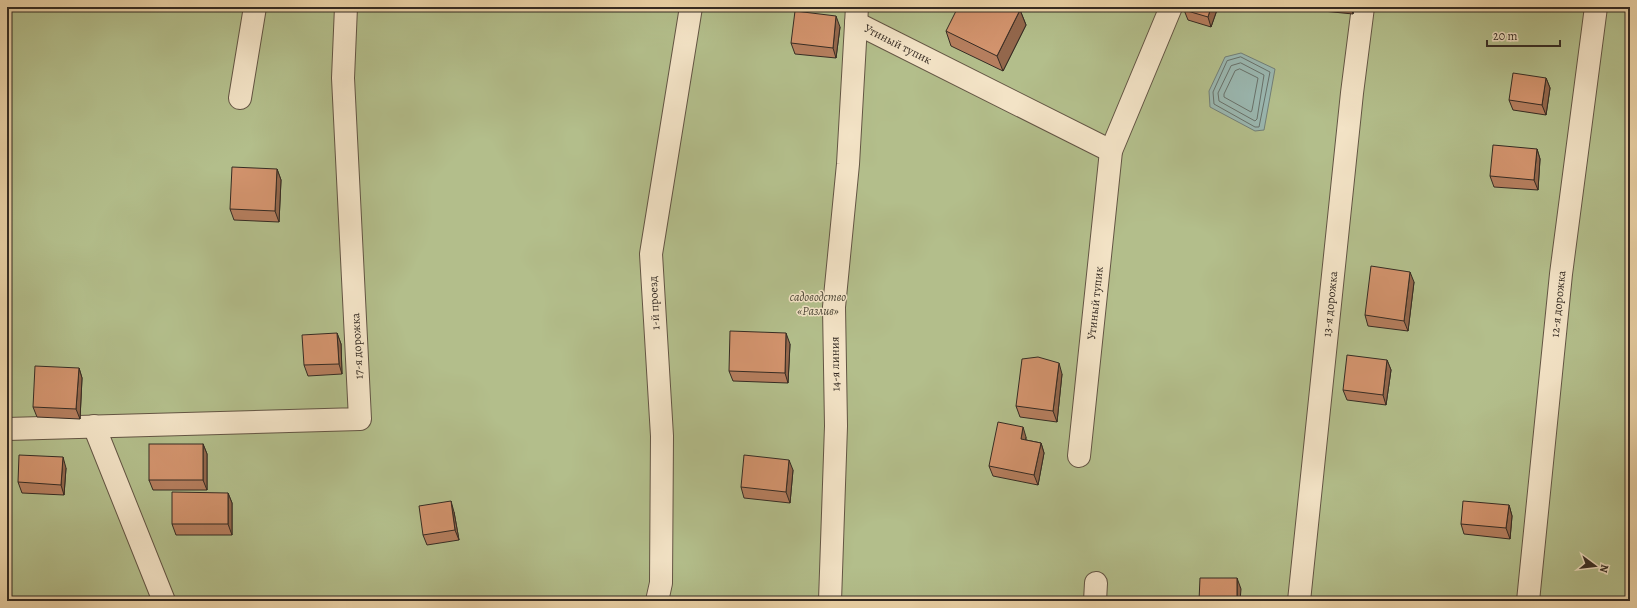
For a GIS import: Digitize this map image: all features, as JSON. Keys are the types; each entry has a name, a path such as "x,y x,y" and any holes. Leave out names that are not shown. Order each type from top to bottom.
{"street":[{"path":"240,98 255,7"},
{"name":"17-я дорожка","path":"7,429 360,419 343,78 346,7"},
{"name":"1-й проезд","path":"657,601 661,583 662,436 651,254 691,7"},
{"name":"Утиный тупик","path":"1079,456 1111,151 1171,7"},
{"name":"13-я дорожка","path":"1298,601 1363,7"},
{"name":"12-я дорожка","path":"1528,601 1561,274 1596,7"},
{"name":"Утиный тупик","path":"856,15 1111,151"},
{"name":"14-я линия","path":"830,601 836,426 834,307 848,164 856,15"},
{"path":"94,426 164,601"}],"green space":[{"name":"садоводство «Разлив»","path":"7,7 1630,7 1630,601 7,601"}],"water":[{"path":"1241,53 1275,69 1264,130 1255,131 1210,107 1209,91 1225,57"}],"building":[{"path":"958,7 1014,7 1020,10 997,56 946,31"},
{"path":"1185,7 1211,7 1208,17 1184,10"},
{"path":"795,11 836,16 833,48 791,43"},
{"path":"1513,73 1546,78 1542,105 1509,100"},
{"path":"1493,145 1537,149 1534,180 1490,176"},
{"path":"232,167 277,169 275,211 230,209"},
{"path":"1371,266 1410,272 1404,321 1365,315"},
{"path":"730,331 786,333 785,373 729,371"},
{"path":"337,333 339,364 304,365 302,335"},
{"path":"1347,355 1387,360 1383,395 1343,390"},
{"path":"1038,357 1059,363 1053,411 1016,406 1022,359"},
{"path":"35,366 79,368 76,409 33,407"},
{"path":"998,422 1023,427 1021,439 1041,443 1034,475 989,466"},
{"path":"149,444 203,444 203,480 149,480"},
{"path":"19,455 63,457 61,485 18,482"},
{"path":"744,455 789,460 786,492 741,487"},
{"path":"172,492 228,493 228,524 172,524"},
{"path":"451,501 455,530 423,535 419,506"},
{"path":"1463,501 1509,505 1506,528 1461,524"},
{"path":"1200,578 1237,578 1237,601 1199,601"},
{"path":"566,600 566,601 549,601"}]}
